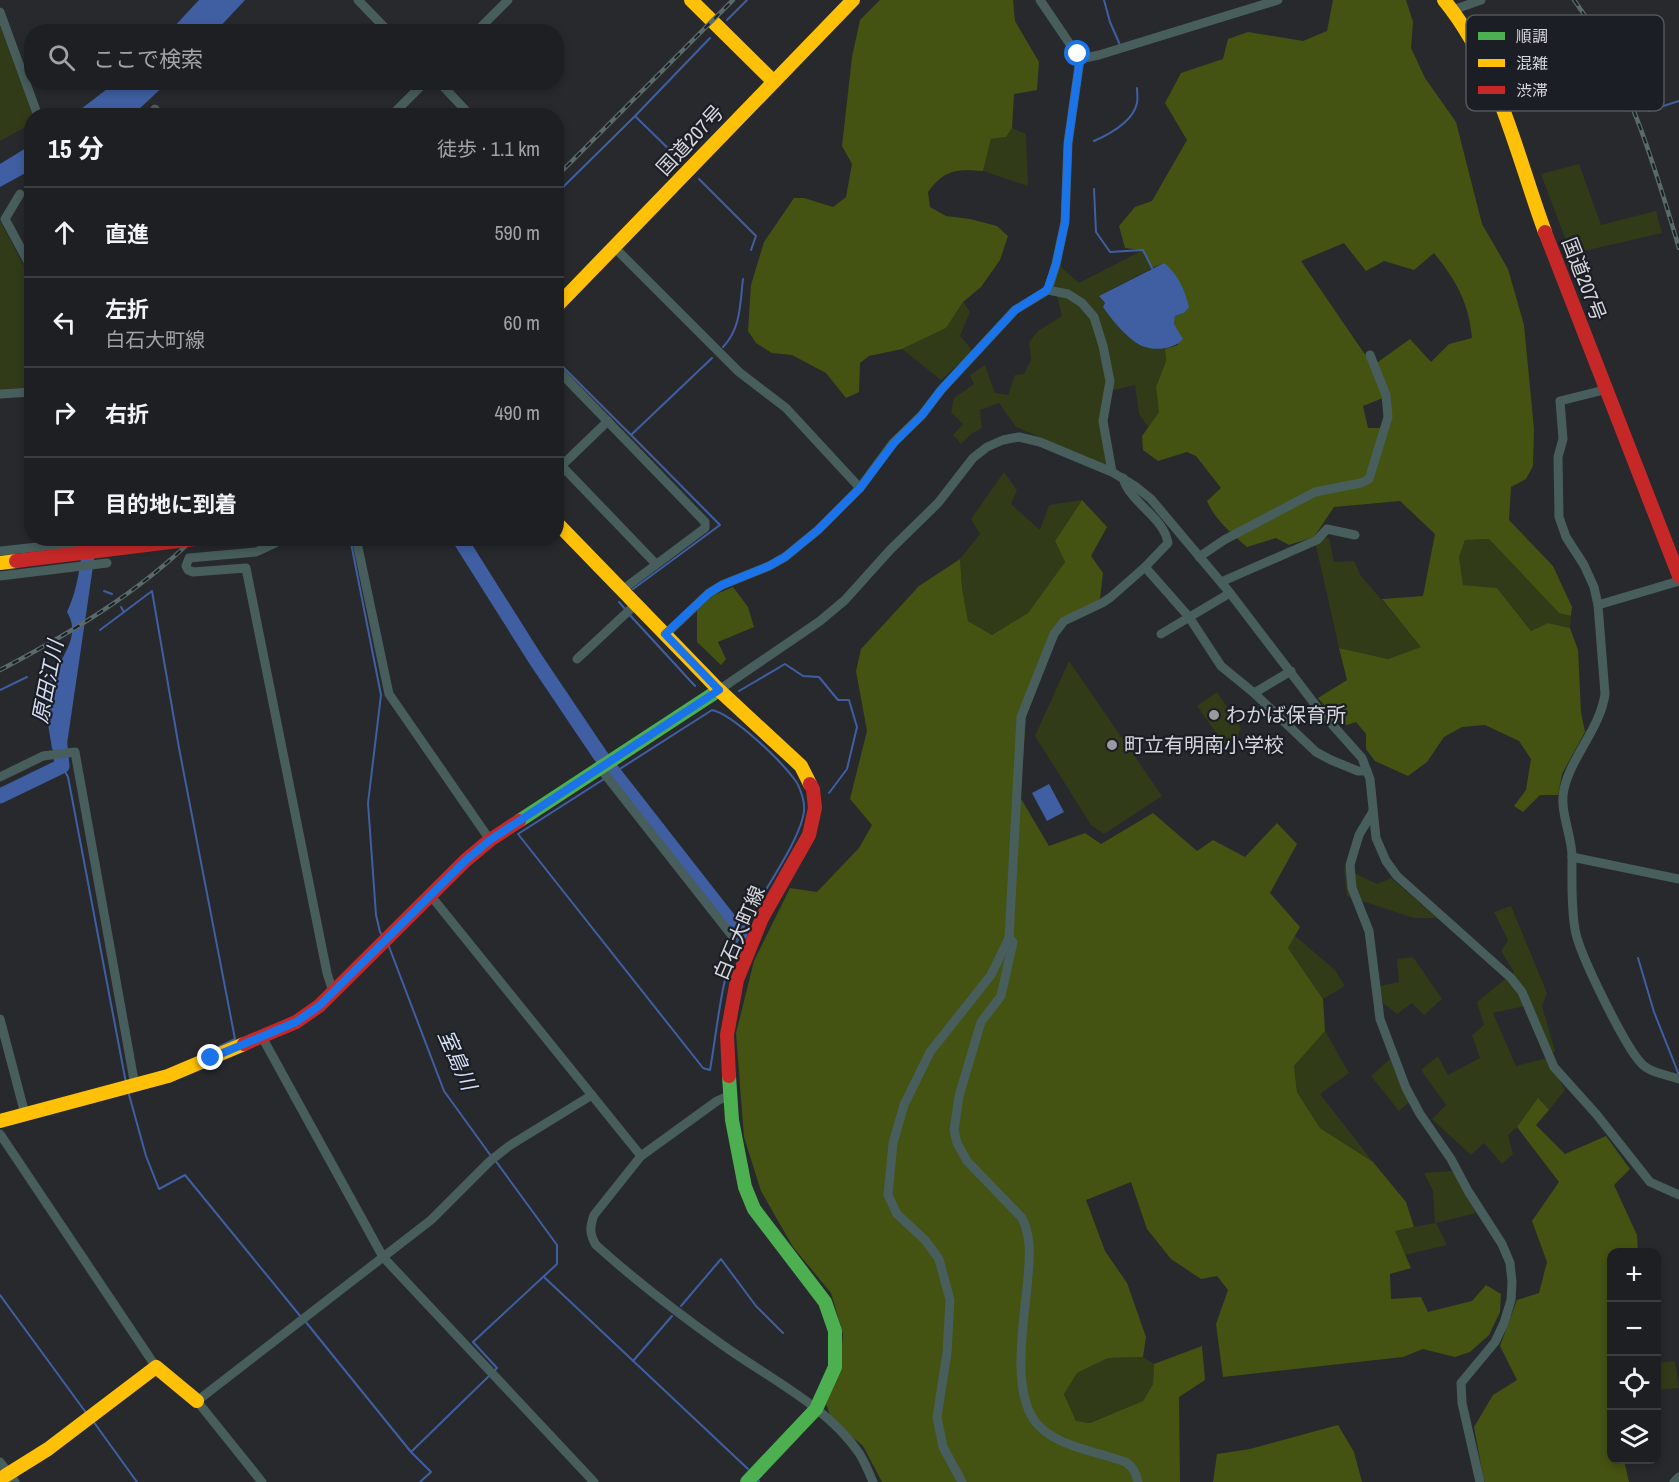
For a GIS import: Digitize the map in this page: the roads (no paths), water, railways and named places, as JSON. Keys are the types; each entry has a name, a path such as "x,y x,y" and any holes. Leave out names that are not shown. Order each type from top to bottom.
{"main road":[{"path":"691,0 772,80"},
{"name":"国道207号","path":"564,299 615,249 772,80 852,0"},
{"name":"国道207号","path":"1449,5 1466,29"},
{"name":"国道207号","path":"1501,111 1604,390 1679,576"},
{"name":"白石大町線","path":"564,530 622,590 630,610 665,634 719,690 801,766 813,789 815,808 809,835 762,918 737,980 727,1035 730,1095 745,1187 754,1209 825,1302 835,1330 835,1367 816,1409 747,1482"},
{"path":"0,563 138,546"},
{"path":"0,1121 168,1076 296,1022 319,1006 466,860 490,840 605,774 612,760 719,690"},
{"path":"7,1478 156,1368 197,1401"}],"street":[{"path":"358,0 381,24"},
{"path":"484,24 508,0"},
{"path":"665,634 709,593 785,557 818,530 860,488 894,443 922,415 941,390 1015,310 1047,290 1056,264 1065,222 1068,143 1080,59 1040,0"},
{"path":"1080,59 1278,0"},
{"path":"1449,5 1481,0"},
{"path":"0,12 24,78"},
{"path":"28,90 35,108"},
{"path":"399,108 416,90"},
{"path":"446,90 463,108"},
{"path":"20,194 5,219 24,254"},
{"path":"615,249 739,372 786,408 860,488"},
{"path":"1047,290 1068,294 1082,303 1094,317 1110,381 1103,421 1112,472"},
{"path":"1199,557 1224,540 1315,492 1361,483 1369,479 1388,417 1386,395 1370,355"},
{"path":"564,376 705,522 705,528 622,590"},
{"path":"1604,390 1560,401 1563,439 1558,457 1559,517 1566,537 1591,580 1599,605 1605,694 1603,708 1569,773 1564,791 1563,803 1572,857 1575,931 1602,993 1641,1063 1650,1070 1679,1078"},
{"path":"0,394 24,392"},
{"path":"564,460 608,422"},
{"path":"719,690 820,621 845,600 938,502 974,458 987,447 1003,440 1019,437 1040,442 1112,472 1150,500 1221,582 1320,711 1362,758 1368,771 1376,838 1386,861 1396,876 1511,978 1522,992 1554,1066 1597,1115 1650,1182 1679,1195"},
{"path":"564,471 656,564"},
{"path":"962,1482 943,1447 937,1417 947,1353 950,1300 939,1259 926,1240 897,1214 888,1195 893,1143 904,1105 930,1052 991,975 1009,938 1021,717 1054,634 1064,621 1111,597 1168,543 1167,536 1126,487 1123,478"},
{"path":"1221,582 1317,540 1328,529 1355,535"},
{"path":"0,551 49,546"},
{"path":"269,546 256,552 189,558 186,566 193,572 246,568 324,962 333,992"},
{"path":"358,546 389,694 490,840"},
{"path":"0,576 108,563"},
{"path":"1145,567 1189,617 1221,666 1254,693 1316,752 1358,771 1368,771"},
{"path":"1599,605 1679,581"},
{"path":"1161,634 1230,593"},
{"path":"577,659 630,610"},
{"path":"1254,693 1291,671"},
{"path":"0,777 43,756 75,752 130,1087"},
{"path":"605,774 733,937"},
{"path":"1372,813 1359,835 1350,865 1352,888 1369,931 1380,1019 1406,1088 1502,1244 1510,1263 1511,1300 1504,1323 1495,1342 1461,1383 1462,1403 1480,1482"},
{"path":"1572,857 1679,879"},
{"path":"430,896 641,1156"},
{"path":"1009,938 1013,942 1001,996 981,1022 959,1096 955,1115 957,1143 967,1161 1022,1218 1028,1230 1029,1264 1020,1370 1022,1392 1032,1417 1046,1432 1063,1441 1127,1463 1136,1471 1138,1482"},
{"path":"0,1019 25,1114"},
{"path":"262,1037 383,1257 594,1482"},
{"path":"262,1482 197,1401 431,1220 494,1158 592,1095"},
{"path":"730,1095 717,1101 641,1156 594,1215 590,1225 591,1237 596,1245 642,1286 726,1347 806,1400 848,1438 861,1455 873,1482"},
{"path":"0,1134 156,1368"},
{"path":"0,1462 7,1478"},
{"path":"1674,1482 1679,1477"}],"water":[{"path":"199,0 245,0 223,24 177,24"},
{"path":"106,90 160,90 140,108 82,108"},
{"path":"24,149 24,174 0,187 0,164"},
{"path":"1164,263 1180,283 1189,307 1184,313 1175,316 1174,324 1183,339 1167,348 1153,349 1140,345 1126,335 1103,307 1105,303 1099,296"},
{"path":"83,546 96,546 67,744 52,749 46,698 52,676 69,645 72,634 72,623 67,612 80,567"},
{"path":"1049,784 1064,812 1047,821 1032,793"}],"waterway":[{"path":"727,20 747,0"},
{"path":"1104,0 1120,45"},
{"path":"682,162 635,116 710,38"},
{"path":"1094,141 1114,131 1131,116 1137,103 1137,88"},
{"path":"1664,106 1679,101"},
{"path":"564,186 635,116"},
{"path":"699,179 756,236 751,250"},
{"path":"1094,189 1096,232 1110,252 1143,250 1152,268"},
{"path":"723,347 736,324 743,279"},
{"path":"633,589 720,525 631,435 712,358"},
{"path":"564,368 631,435"},
{"name":"室島川","path":"352,546 381,695 368,803 376,915 383,937"},
{"name":"室島川","path":"464,546 536,660 600,755 740,934"},
{"path":"104,591 112,594"},
{"path":"121,607 124,612 152,591 179,748 235,1039 208,1052"},
{"path":"619,602 625,609"},
{"path":"100,630 124,612"},
{"path":"628,613 695,686"},
{"path":"739,691 785,664 803,676 819,677 838,700 849,700 857,727 847,769 829,793"},
{"path":"0,690 27,677"},
{"path":"712,710 744,729 779,762 797,782 804,806 803,818 789,850 748,919 734,948 721,1000 710,1070 703,1068 518,834 712,710"},
{"name":"原田江川","path":"0,796 62,766 58,726"},
{"path":"62,766 68,777 126,1083"},
{"name":"室島川","path":"388,944 444,1091 491,1156"},
{"path":"1638,958 1654,1012 1679,1075"},
{"path":"128,1091 146,1156 159,1189 185,1175 301,1317"},
{"name":"室島川","path":"494,1371 497,1368 473,1342 557,1264 557,1245 495,1160"},
{"path":"681,1306 721,1259 756,1306 783,1333"},
{"path":"544,1277 748,1469"},
{"path":"0,1295 87,1414"},
{"path":"633,1361 672,1316"},
{"path":"305,1321 411,1452"},
{"name":"室島川","path":"420,1482 431,1472 411,1452 490,1375"},
{"path":"93,1421 137,1482"}],"railway":[{"path":"564,169 733,0"},
{"path":"1574,0 1584,15"},
{"path":"1634,111 1649,151 1679,248"},
{"path":"0,670 102,611 150,577 185,546"}],"place":[{"name":"わかば保育所","path":"1214,715"},
{"name":"町立有明南小学校","path":"1112,745"}]}
